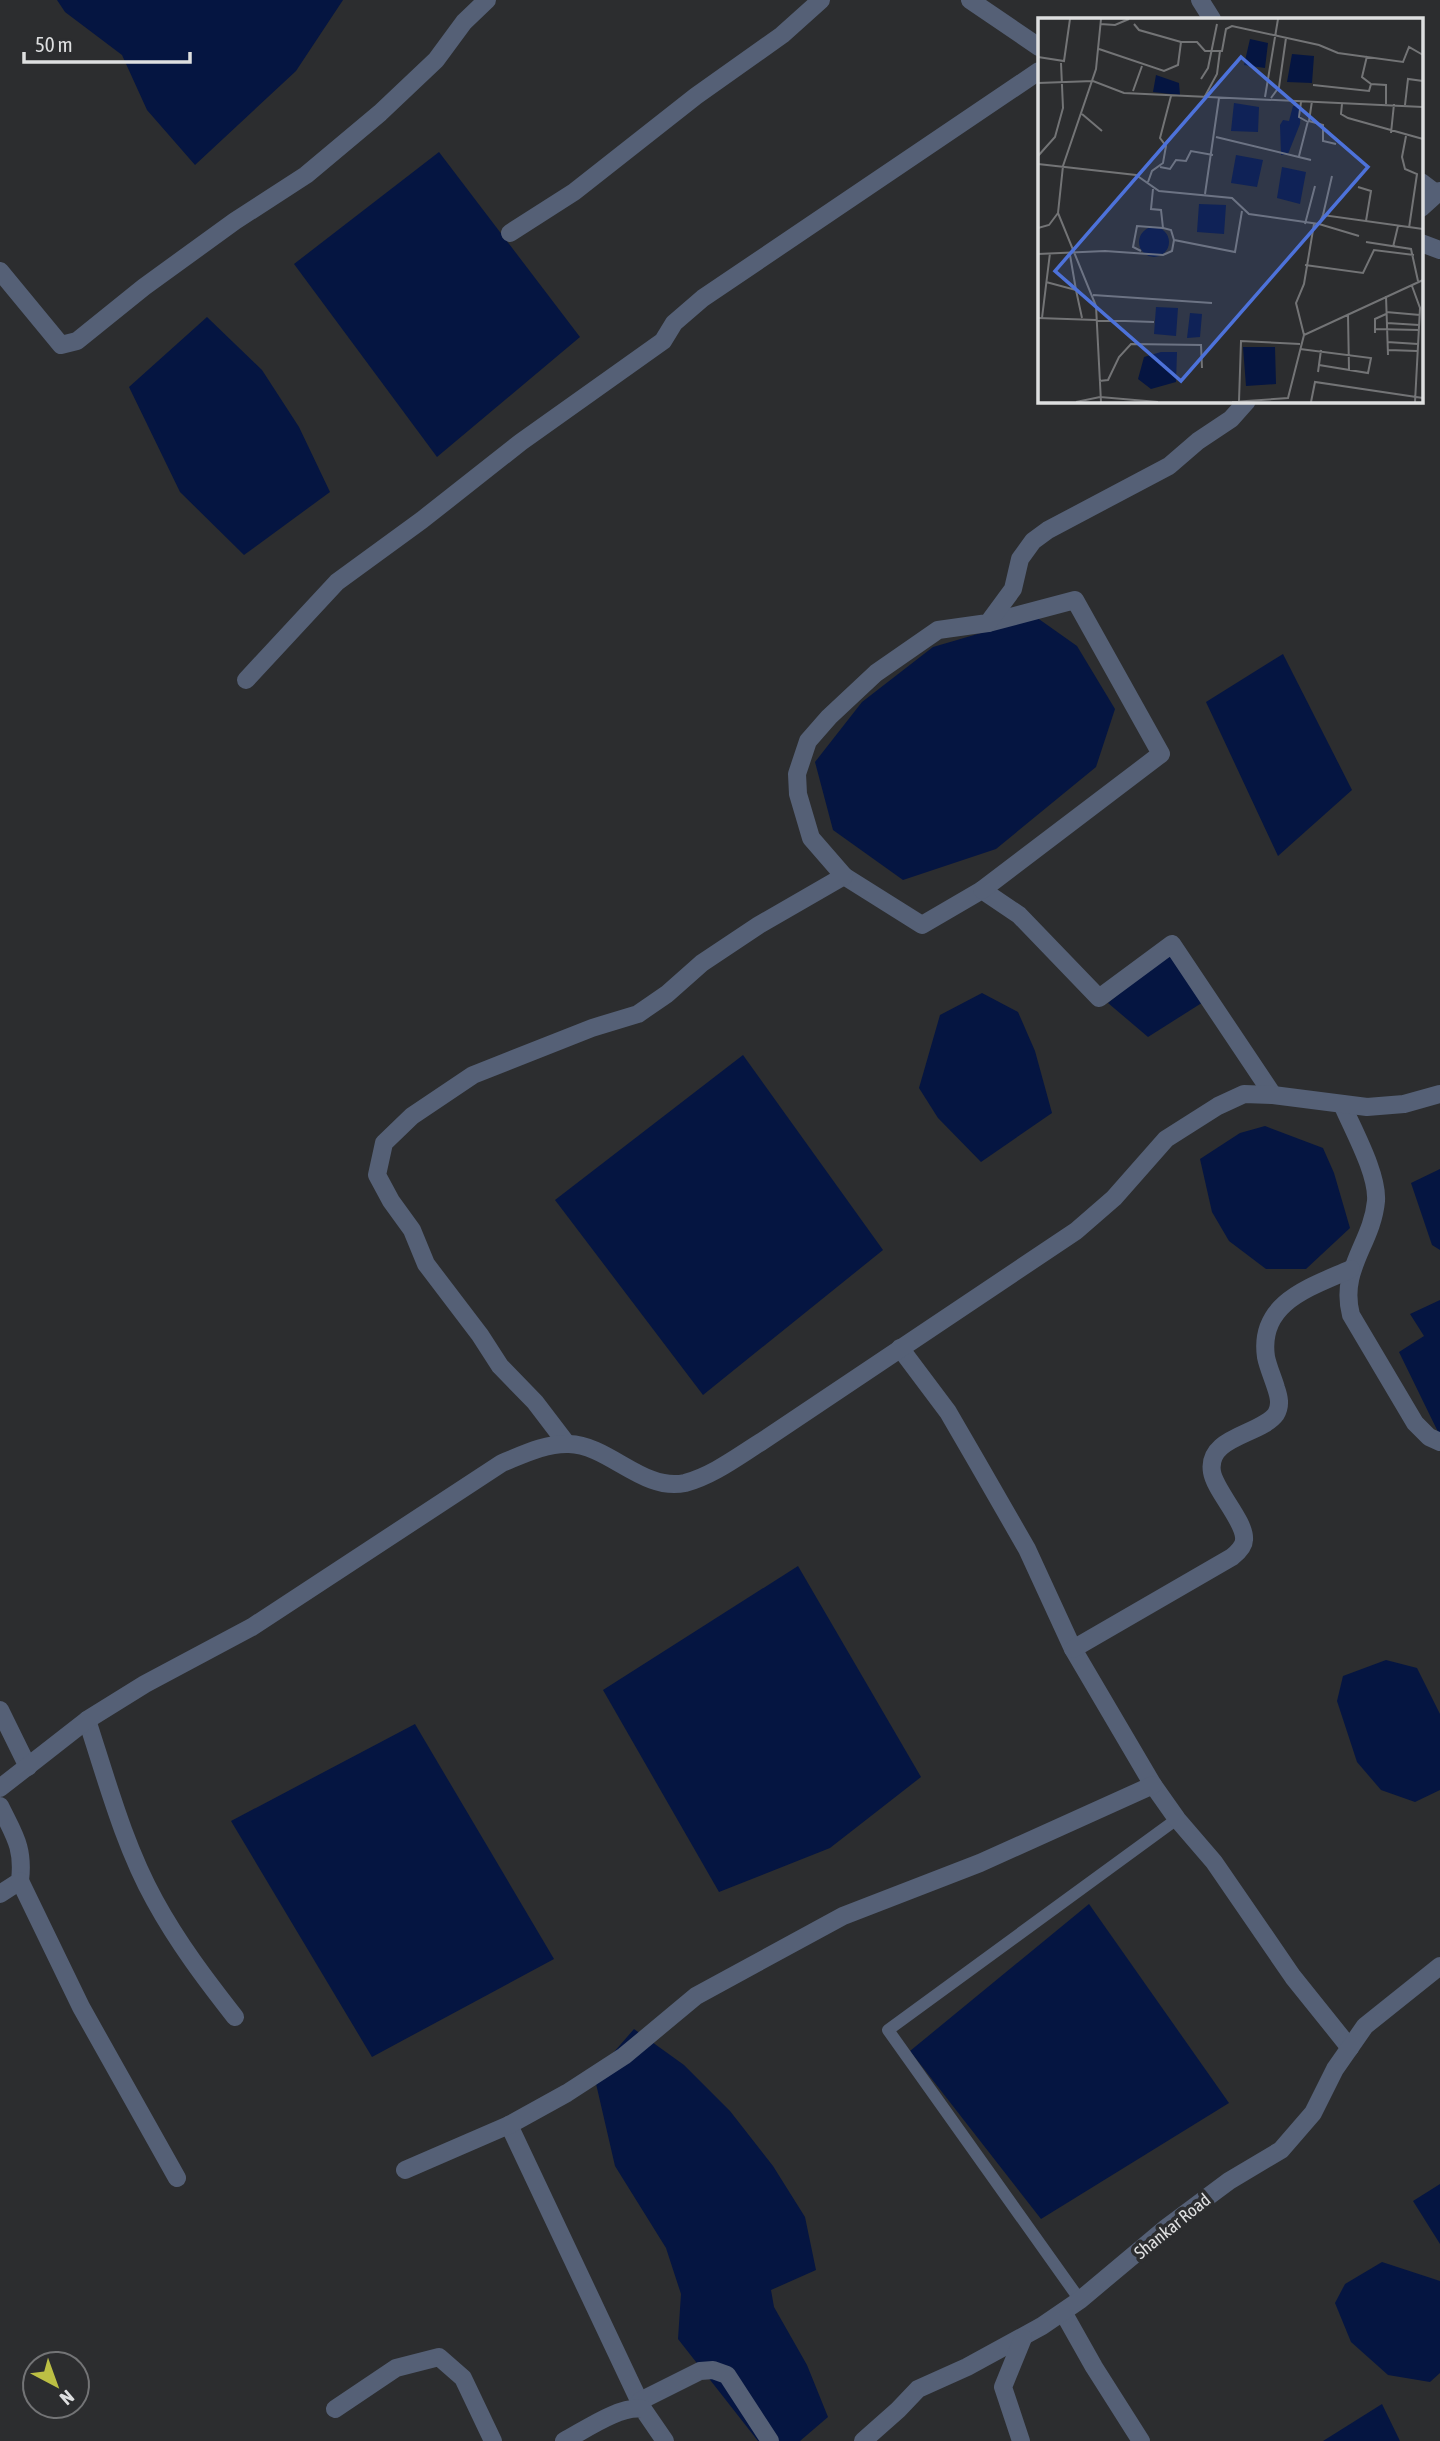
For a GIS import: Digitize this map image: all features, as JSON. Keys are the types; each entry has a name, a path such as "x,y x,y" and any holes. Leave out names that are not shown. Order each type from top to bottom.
{"street":[{"path":"0,271 61,345 77,341 144,287 234,221 306,175 380,113 436,60 464,22 487,0"},
{"path":"510,233 574,192 696,96 782,35 821,0"},
{"path":"970,0 1038,46"},
{"path":"1200,0 1211,18"},
{"path":"246,680 337,582 422,520 521,442 663,341 674,323 703,298 1038,72"},
{"path":"1422,183 1438,192 1422,207"},
{"path":"1422,243 1440,250"},
{"path":"988,623 1013,589 1020,559 1033,541 1048,530 1169,466 1198,440 1231,419 1246,402"},
{"path":"1075,600 1161,754 982,890 922,925 844,876 811,838 798,794 797,774 808,741 829,717 876,673 939,630 988,623 1075,600"},
{"path":"567,1444 535,1402 500,1366 426,1264 412,1230 391,1201 377,1175 384,1143 412,1116 473,1075 592,1028 638,1014 667,994 702,963 759,925 844,876"},
{"path":"982,890 1018,915 1099,998 1172,944 1273,1094"},
{"path":"0,1788 87,1720 145,1684 252,1627 502,1463 536,1450 567,1444 585,1446 656,1481 682,1483 709,1474 1076,1231 1114,1198 1166,1139 1218,1106 1244,1094 1273,1094 1367,1107 1404,1104 1440,1094"},
{"path":"1342,1104 1371,1174 1376,1199 1367,1236 1351,1269 1346,1297 1351,1315 1415,1423 1429,1437 1440,1442"},
{"path":"1073,1649 1232,1557 1241,1548 1244,1540 1241,1528 1212,1472 1214,1458 1220,1448 1270,1419 1279,1406 1279,1396 1266,1358 1265,1334 1275,1313 1293,1295 1351,1269"},
{"path":"900,1348 948,1412 1027,1549 1073,1649 1153,1785 1177,1819 1214,1862 1293,1977 1350,2048"},
{"path":"0,1710 28,1767"},
{"path":"87,1720 124,1833 154,1899 187,1954 235,2017"},
{"path":"405,2170 509,2124 568,2093 624,2056 696,1996 843,1916 980,1863 1153,1785"},
{"path":"0,1806 20,1847 20,1881 81,2007 177,2178"},
{"path":"0,1895 20,1881"},
{"name":"Shankar Road","path":"863,2441 918,2389 1023,2338 1063,2312 1166,2228 1229,2181 1281,2150 1313,2113 1335,2069 1365,2026 1440,1966"},
{"path":"509,2124 641,2405 665,2441"},
{"path":"1063,2312 1141,2441"},
{"path":"1021,2441 1003,2387 1023,2338"},
{"path":"335,2409 396,2368 439,2357 463,2378 494,2441"},
{"path":"564,2441 622,2411 641,2405 700,2371 713,2370 727,2375 770,2441"}],"lane":[{"path":"1080,2300 888,2030 1177,1819"}],"water":[{"path":"57,0 343,0 296,71 195,165 147,110 122,55 65,12"},
{"path":"439,152 580,337 437,457 294,264"},
{"path":"207,317 262,370 299,427 330,492 244,555 180,492 129,387"},
{"path":"1036,617 1077,646 1115,709 1096,767 996,849 903,880 833,830 815,762 862,702 933,647"},
{"path":"1283,654 1352,790 1278,856 1206,702"},
{"path":"1175,947 1208,999 1148,1037 1108,1003"},
{"path":"982,993 1018,1012 1035,1051 1052,1113 981,1162 938,1118 919,1088 940,1015"},
{"path":"743,1055 883,1250 703,1395 555,1200"},
{"path":"1265,1126 1323,1148 1334,1173 1350,1228 1306,1269 1266,1269 1229,1241 1212,1212 1200,1159 1240,1133"},
{"path":"1440,1169 1440,1250 1432,1245 1411,1183"},
{"path":"1440,1300 1440,1436 1399,1352 1424,1336 1410,1314"},
{"path":"798,1566 921,1777 830,1848 719,1892 603,1690"},
{"path":"1386,1660 1417,1668 1440,1714 1440,1790 1415,1802 1381,1790 1357,1762 1337,1701 1343,1676"},
{"path":"415,1724 554,1959 372,2057 231,1821"},
{"path":"1089,1904 1229,2103 1041,2219 910,2051"},
{"path":"634,2029 684,2065 730,2111 773,2166 805,2217 816,2270 771,2290 774,2307 807,2365 828,2417 800,2441 758,2441 678,2339 681,2294 666,2248 615,2166 594,2075"},
{"path":"1440,2184 1440,2244 1413,2201"},
{"path":"1382,2262 1440,2281 1440,2373 1430,2382 1388,2375 1351,2342 1335,2303 1345,2284"},
{"path":"1382,2404 1400,2441 1323,2441"}]}
